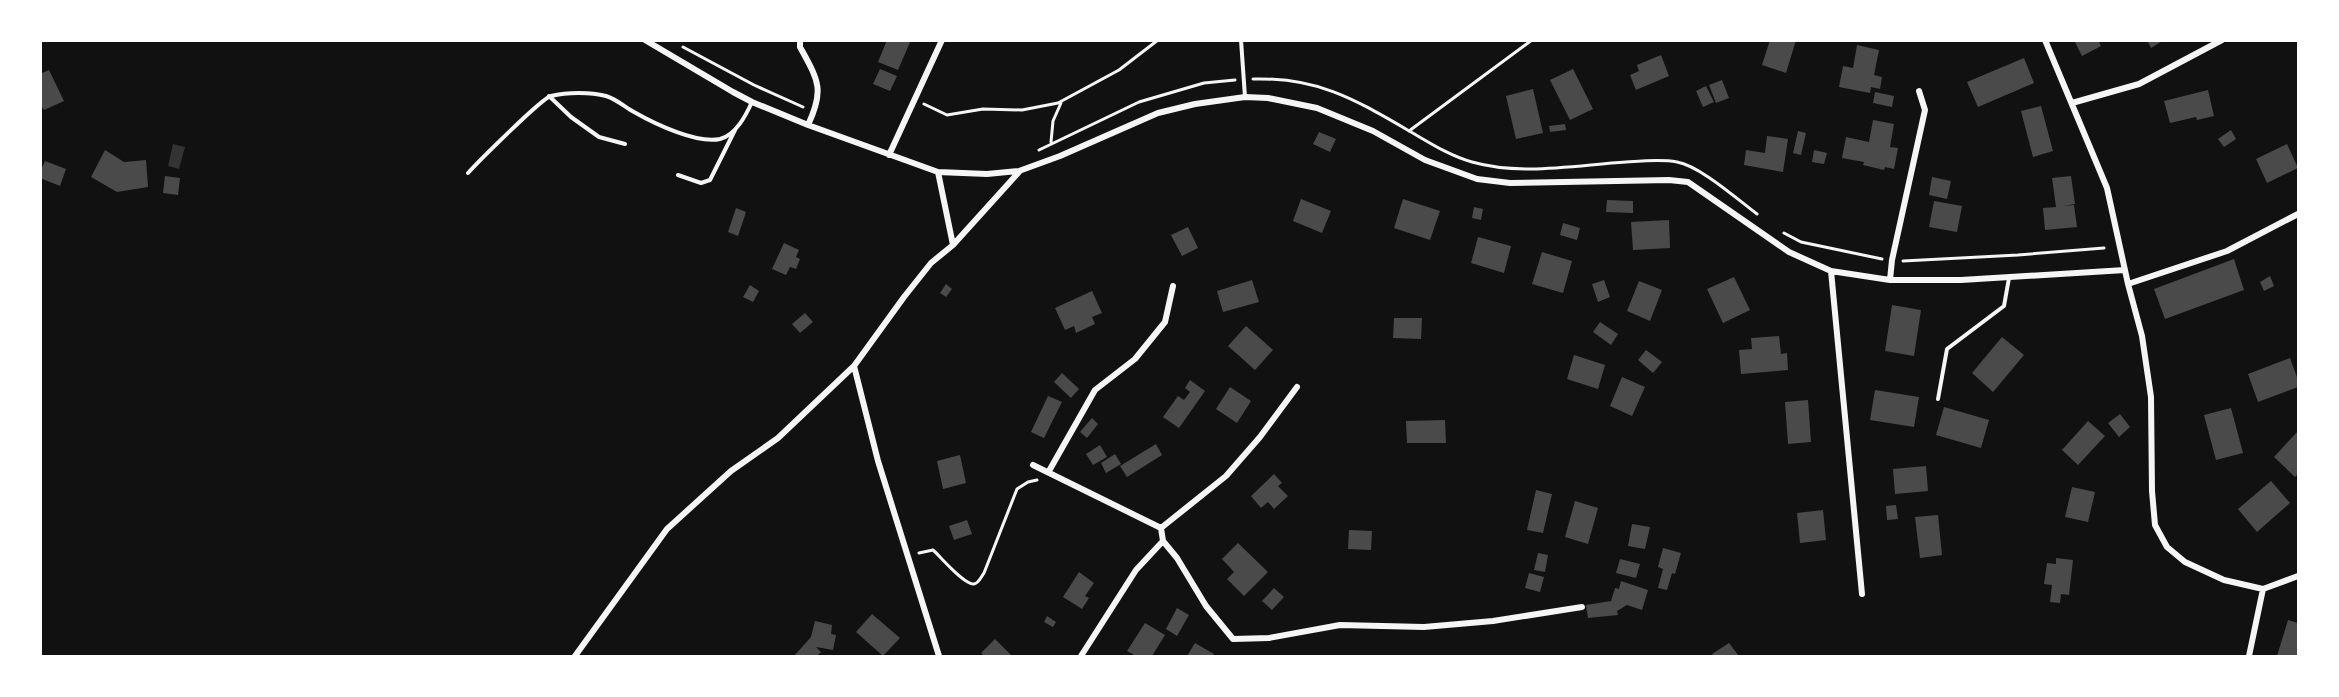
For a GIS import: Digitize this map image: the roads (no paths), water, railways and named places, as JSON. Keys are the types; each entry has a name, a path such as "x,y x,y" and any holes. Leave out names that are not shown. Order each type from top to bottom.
{"street":[{"path":"645,40 752,102 808,125 938,172 987,174 1019,171 1060,156 1158,113 1245,96 1268,98 1317,108 1373,131 1425,160 1477,179 1510,183 1670,180 1688,182 1789,252 1831,271 1890,280 1961,280 2125,270"},
{"path":"800,40 800,47 818,84 819,95 808,125"},
{"path":"889,155 942,40"},
{"path":"2045,40 2107,188 2142,336 2150,381 2152,491 2155,525 2167,547 2185,562 2224,580 2263,589 2298,576"},
{"path":"2072,103 2139,84 2222,40"},
{"path":"1890,280 1892,260 1925,110 1919,91"},
{"path":"575,657 667,530 731,471 778,438 854,366 931,263 953,245 1019,171"},
{"path":"938,172 953,245"},
{"path":"2128,284 2227,251 2298,214"},
{"path":"1831,271 1862,594"},
{"path":"1049,471 1095,390 1135,359 1165,322 1173,286"},
{"path":"854,366 878,461 939,657"},
{"path":"1161,528 1226,476 1260,437 1297,387"},
{"path":"1033,465 1161,528"},
{"path":"1161,528 1163,541 1177,558 1206,606 1233,639 1269,638 1340,625 1424,627 1493,621 1582,607"},
{"path":"1081,657 1136,570 1163,541"},
{"path":"2249,657 2263,589"}],"lane":[{"path":"1241,40 1245,96"},
{"path":"468,173 549,96 577,94 606,96 637,114 673,130 703,139 722,139 735,129"},
{"path":"549,96 571,117 599,137 625,144"},
{"path":"678,175 702,183 710,180 735,129 752,102"},
{"path":"1938,399 1947,349 2004,306 2009,277"}]}
